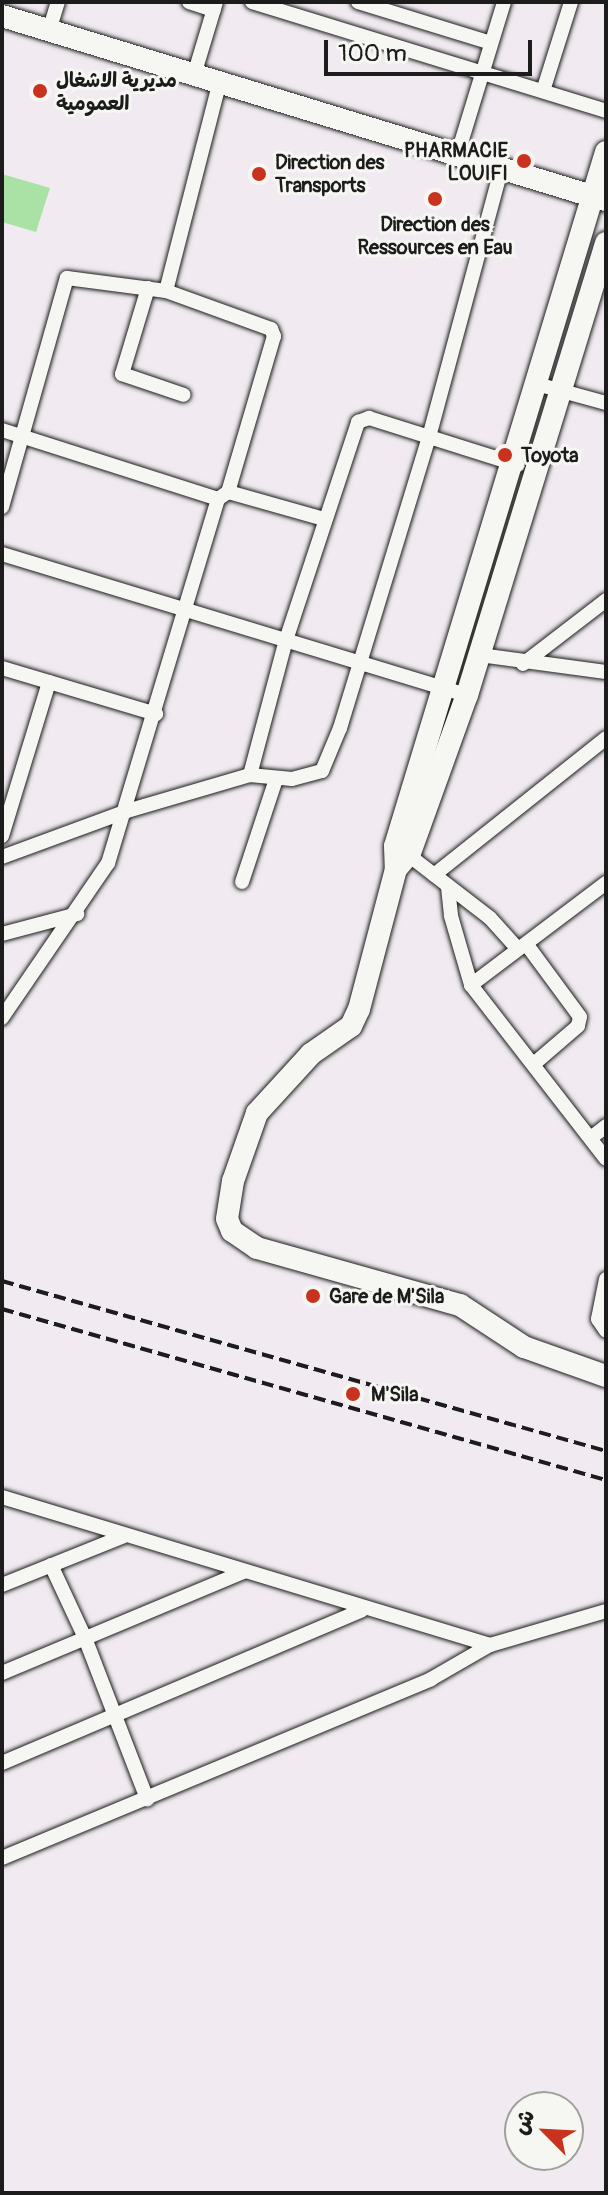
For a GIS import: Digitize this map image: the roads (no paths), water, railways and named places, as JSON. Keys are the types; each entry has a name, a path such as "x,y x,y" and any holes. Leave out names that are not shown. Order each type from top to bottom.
{"street":[{"path":"49,31 58,2"},
{"path":"189,2 215,6 194,75"},
{"path":"252,2 606,111"},
{"path":"358,2 491,43"},
{"path":"457,156 504,2"},
{"path":"543,91 571,2"},
{"path":"2,16 600,198"},
{"path":"166,291 219,84"},
{"path":"606,152 600,198 512,463 456,693 400,856 351,1026 311,1054 257,1113 233,1181 227,1219 232,1231 257,1248 460,1305 524,1347 606,1376"},
{"path":"2,857 127,811 250,775 276,779 322,771 429,437 501,170"},
{"path":"456,693 480,655 563,392 606,243"},
{"path":"2,507 67,278 166,291 264,324 274,336 127,811 108,863 77,914 2,1018"},
{"path":"148,288 122,374 184,395"},
{"path":"537,384 606,403"},
{"path":"250,775 286,640 324,519 363,417 537,470"},
{"path":"2,430 223,496 324,519"},
{"path":"2,554 456,693"},
{"path":"523,664 606,600"},
{"path":"480,655 523,664 606,672"},
{"path":"2,668 156,714"},
{"path":"2,836 49,682"},
{"path":"434,875 606,738"},
{"path":"242,882 276,779"},
{"path":"400,856 434,875 522,946 580,1017 578,1026 535,1063"},
{"path":"471,985 605,886"},
{"path":"448,887 471,985 535,1063 606,1159"},
{"path":"2,934 77,914"},
{"path":"592,1137 606,1126"},
{"path":"606,1279 598,1319 606,1331"},
{"path":"2,1497 362,1610 490,1645"},
{"path":"2,1585 124,1536"},
{"path":"51,1565 85,1638 147,1799"},
{"path":"2,1673 244,1572"},
{"path":"2,1763 362,1610"},
{"path":"2,1858 431,1679 490,1645 606,1611"}],"railway":[{"path":"2,1281 606,1451"},
{"path":"2,1309 606,1480"}],"place":[{"name":"مديرية الاشغال العمومية","path":"40,91"},
{"name":"PHARMACIE LOUIFI","path":"524,161"},
{"name":"Direction des Transports","path":"259,174"},
{"name":"Direction des Ressources en Eau","path":"435,199"},
{"name":"Toyota","path":"505,455"},
{"name":"Gare de M'Sila","path":"313,1296"},
{"name":"M'Sila","path":"353,1394"}]}
